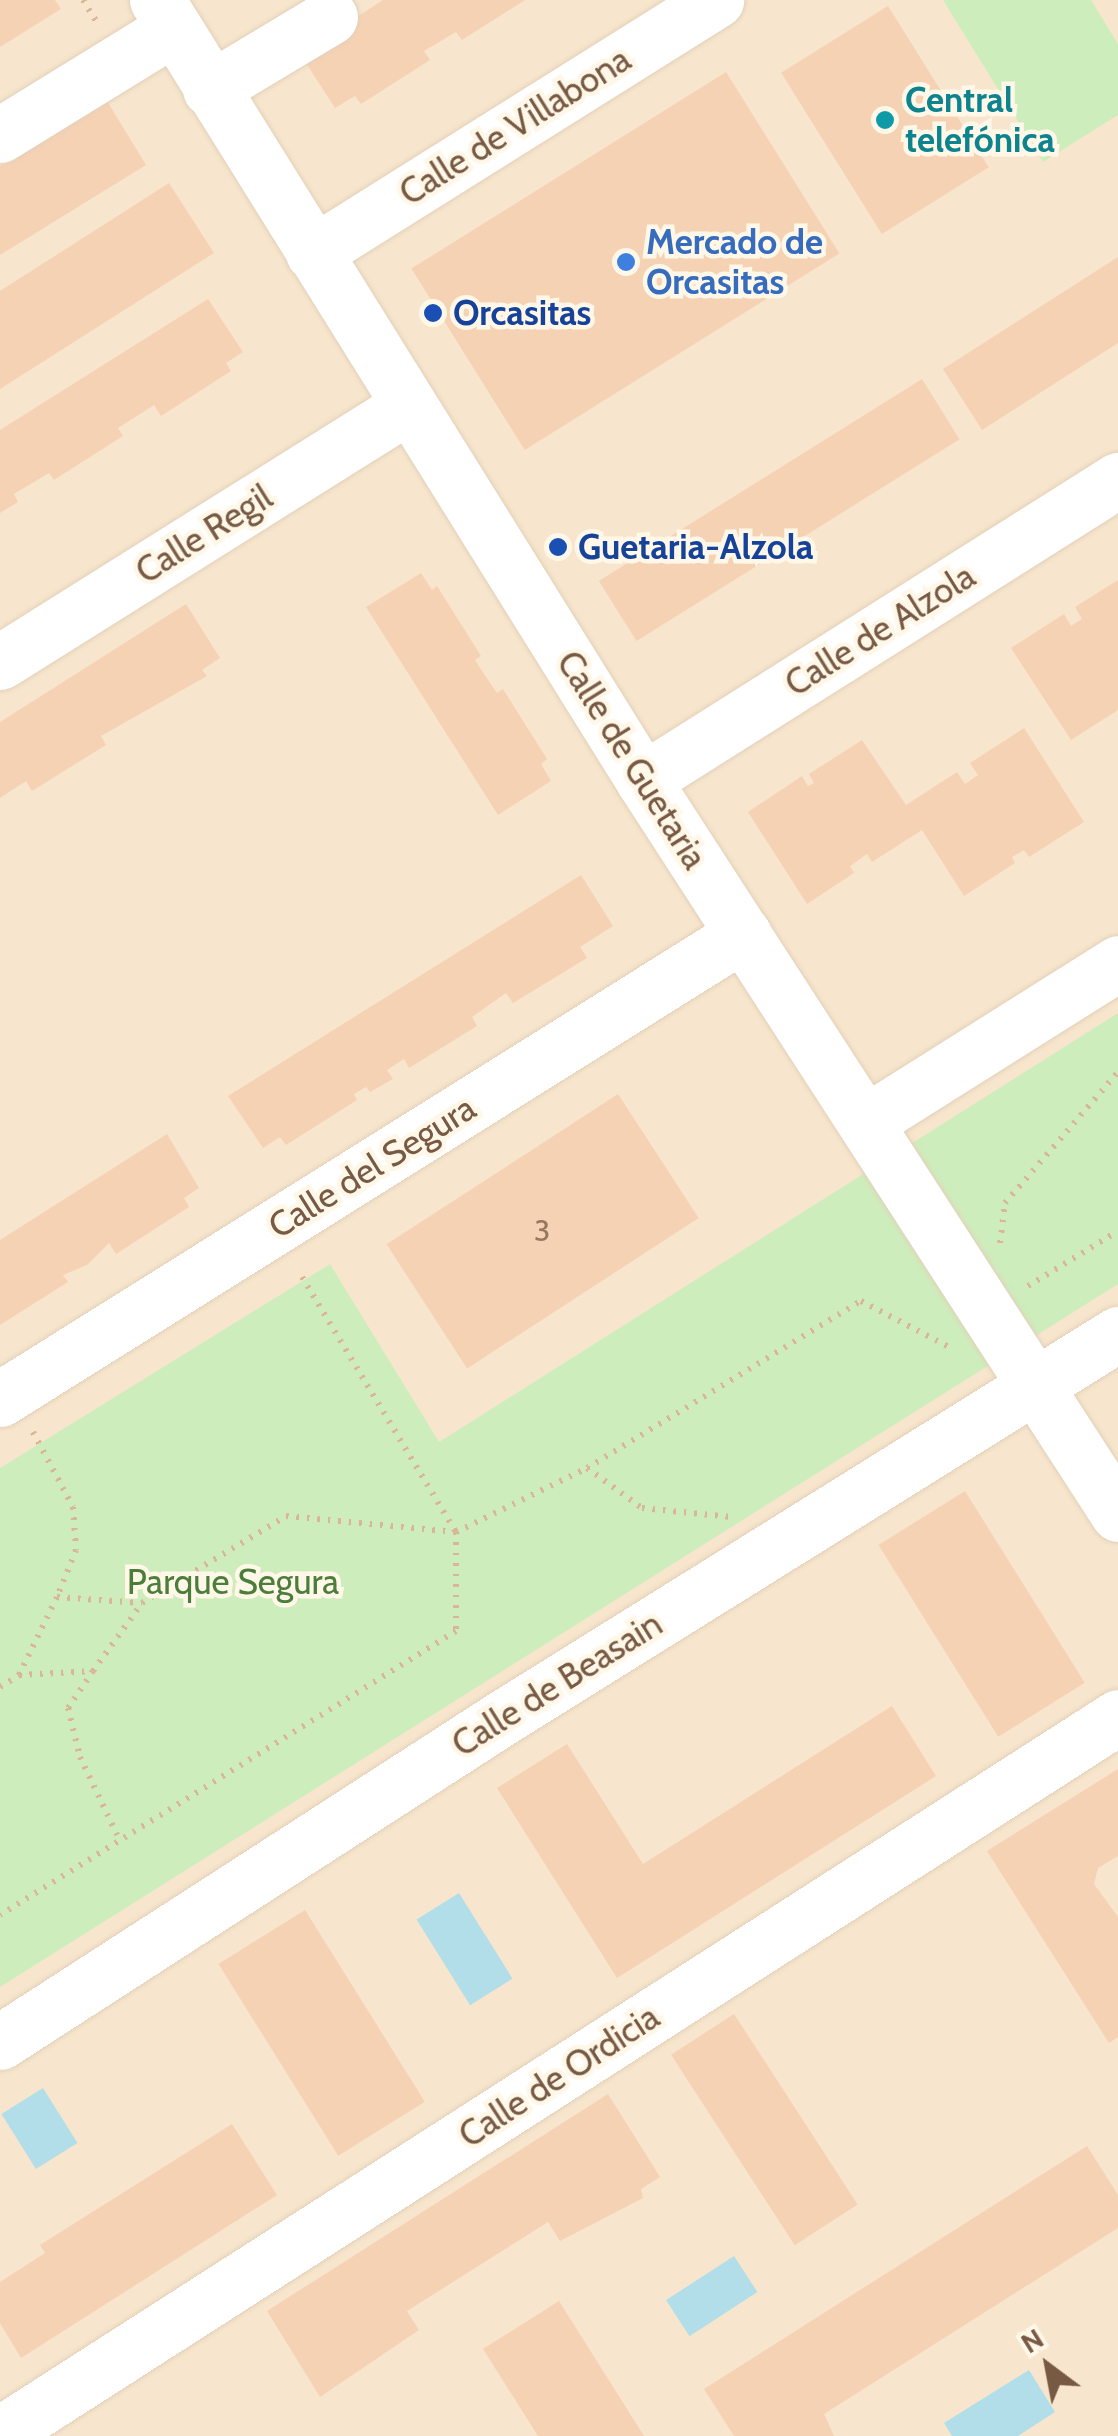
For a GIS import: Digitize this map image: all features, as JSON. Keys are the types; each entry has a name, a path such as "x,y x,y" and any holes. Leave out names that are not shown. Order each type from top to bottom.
{"street":[{"name":"Calle de Villabona","path":"314,253 716,0"},
{"name":"Calle de Guetaria","path":"166,14 642,780 1118,1514"},
{"path":"0,136 166,14"},
{"path":"210,89 330,17"},
{"name":"Calle Regil","path":"0,662 408,406"},
{"name":"Calle de Alzola","path":"642,780 1118,480"},
{"name":"Calle del Segura","path":"4,1396 743,934"},
{"path":"866,1122 1118,962"},
{"name":"Calle de Beasain","path":"0,2042 502,1718 1118,1334"},
{"name":"Calle de Ordicia","path":"0,2434 1118,1717"}],"path":[{"path":"1007,1258 1000,1243 1005,1203 1118,1072"},
{"path":"941,1341 1118,1231"},
{"path":"0,1916 456,1632 456,1532 302,1277"},
{"path":"120,1841 80,1757 68,1708 142,1603 286,1516 456,1532 587,1468 861,1301 941,1341"},
{"path":"941,1341 987,1313"},
{"path":"4,1396 72,1507 76,1550 19,1676"},
{"path":"587,1468 642,1508 745,1518"},
{"path":"57,1597 142,1603"},
{"path":"0,1687 19,1676 93,1671"}],"shaded area":[{"path":"0,0 1118,0 1118,2436 0,2436"}],"green space":[{"path":"943,0 1091,0 1118,44 1118,115 1043,162"},
{"name":"Parque Segura","path":"1118,1013 1118,1284 0,1987 0,1468 330,1264 439,1442"}],"water":[{"path":"459,1893 513,1979 470,2005 417,1919"},
{"path":"43,2088 77,2143 36,2169 1,2114"},
{"path":"734,2256 757,2292 689,2336 666,2300"},
{"path":"1029,2370 1055,2412 1018,2436 952,2436 944,2423"}],"building":[{"path":"0,0 55,0 61,9 0,47"},
{"path":"383,0 525,0 462,40 456,32 424,51 430,60 361,104 355,96 335,108 300,54"},
{"name":"Central telefónica","path":"888,6 989,167 882,234 781,73"},
{"name":"Mercado de Orcasitas","path":"726,72 839,253 525,450 411,269"},
{"path":"107,101 146,165 0,255 0,166"},
{"path":"169,183 214,253 0,389 0,291"},
{"path":"1118,257 1118,343 982,430 943,369"},
{"path":"208,299 243,352 226,363 231,371 161,416 154,405 118,428 123,436 54,480 49,473 14,494 18,502 0,513 0,430"},
{"path":"922,379 960,439 637,641 599,581"},
{"path":"421,573 432,590 437,586 481,656 475,660 497,693 503,689 547,759 541,764 551,781 498,815 366,607"},
{"path":"1118,580 1118,710 1071,740 1011,648 1064,614 1071,626 1082,619 1075,607"},
{"path":"186,604 220,658 202,670 207,676 101,736 106,745 32,791 26,781 0,798 0,722"},
{"path":"1024,728 1084,822 1029,857 1024,850 1012,857 1015,863 964,896 922,830 872,862 867,854 850,866 854,873 807,904 748,812 802,776 808,786 814,783 809,774 862,740 906,805 957,772 965,784 978,775 970,763"},
{"path":"581,875 613,926 580,947 587,958 513,1003 506,993 472,1017 477,1026 409,1068 404,1059 387,1070 393,1079 370,1092 366,1087 354,1094 357,1100 286,1145 280,1137 263,1148 228,1096"},
{"path":"618,1094 699,1218 467,1368 387,1244"},
{"path":"167,1134 199,1188 184,1198 189,1207 116,1254 109,1243 87,1265 63,1275 68,1282 0,1325 0,1240"},
{"path":"965,1491 1085,1683 998,1737 878,1545"},
{"path":"892,1706 936,1776 617,1978 497,1788 567,1744 643,1864"},
{"path":"1118,1769 1118,1856 1098,1868 1094,1884 1118,1917 1118,2037 1109,2043 987,1851"},
{"path":"305,1910 425,2102 338,2156 218,1964"},
{"path":"734,2014 858,2204 795,2245 671,2055"},
{"path":"608,2094 660,2177 641,2189 643,2198 560,2241 548,2222 407,2311 419,2330 320,2397 267,2311"},
{"path":"232,2124 277,2195 21,2358 0,2323 0,2282 45,2253 40,2245"},
{"path":"1087,2146 1118,2195 1118,2228 824,2414 834,2436 734,2436 704,2389"},
{"path":"559,2301 644,2436 538,2436 483,2349"}],"place":[{"name":"Central telefónica","path":"885,120"},
{"name":"Mercado de Orcasitas","path":"626,262"},
{"name":"Orcasitas","path":"433,313"},
{"name":"Guetaria-Alzola","path":"558,547"}]}
